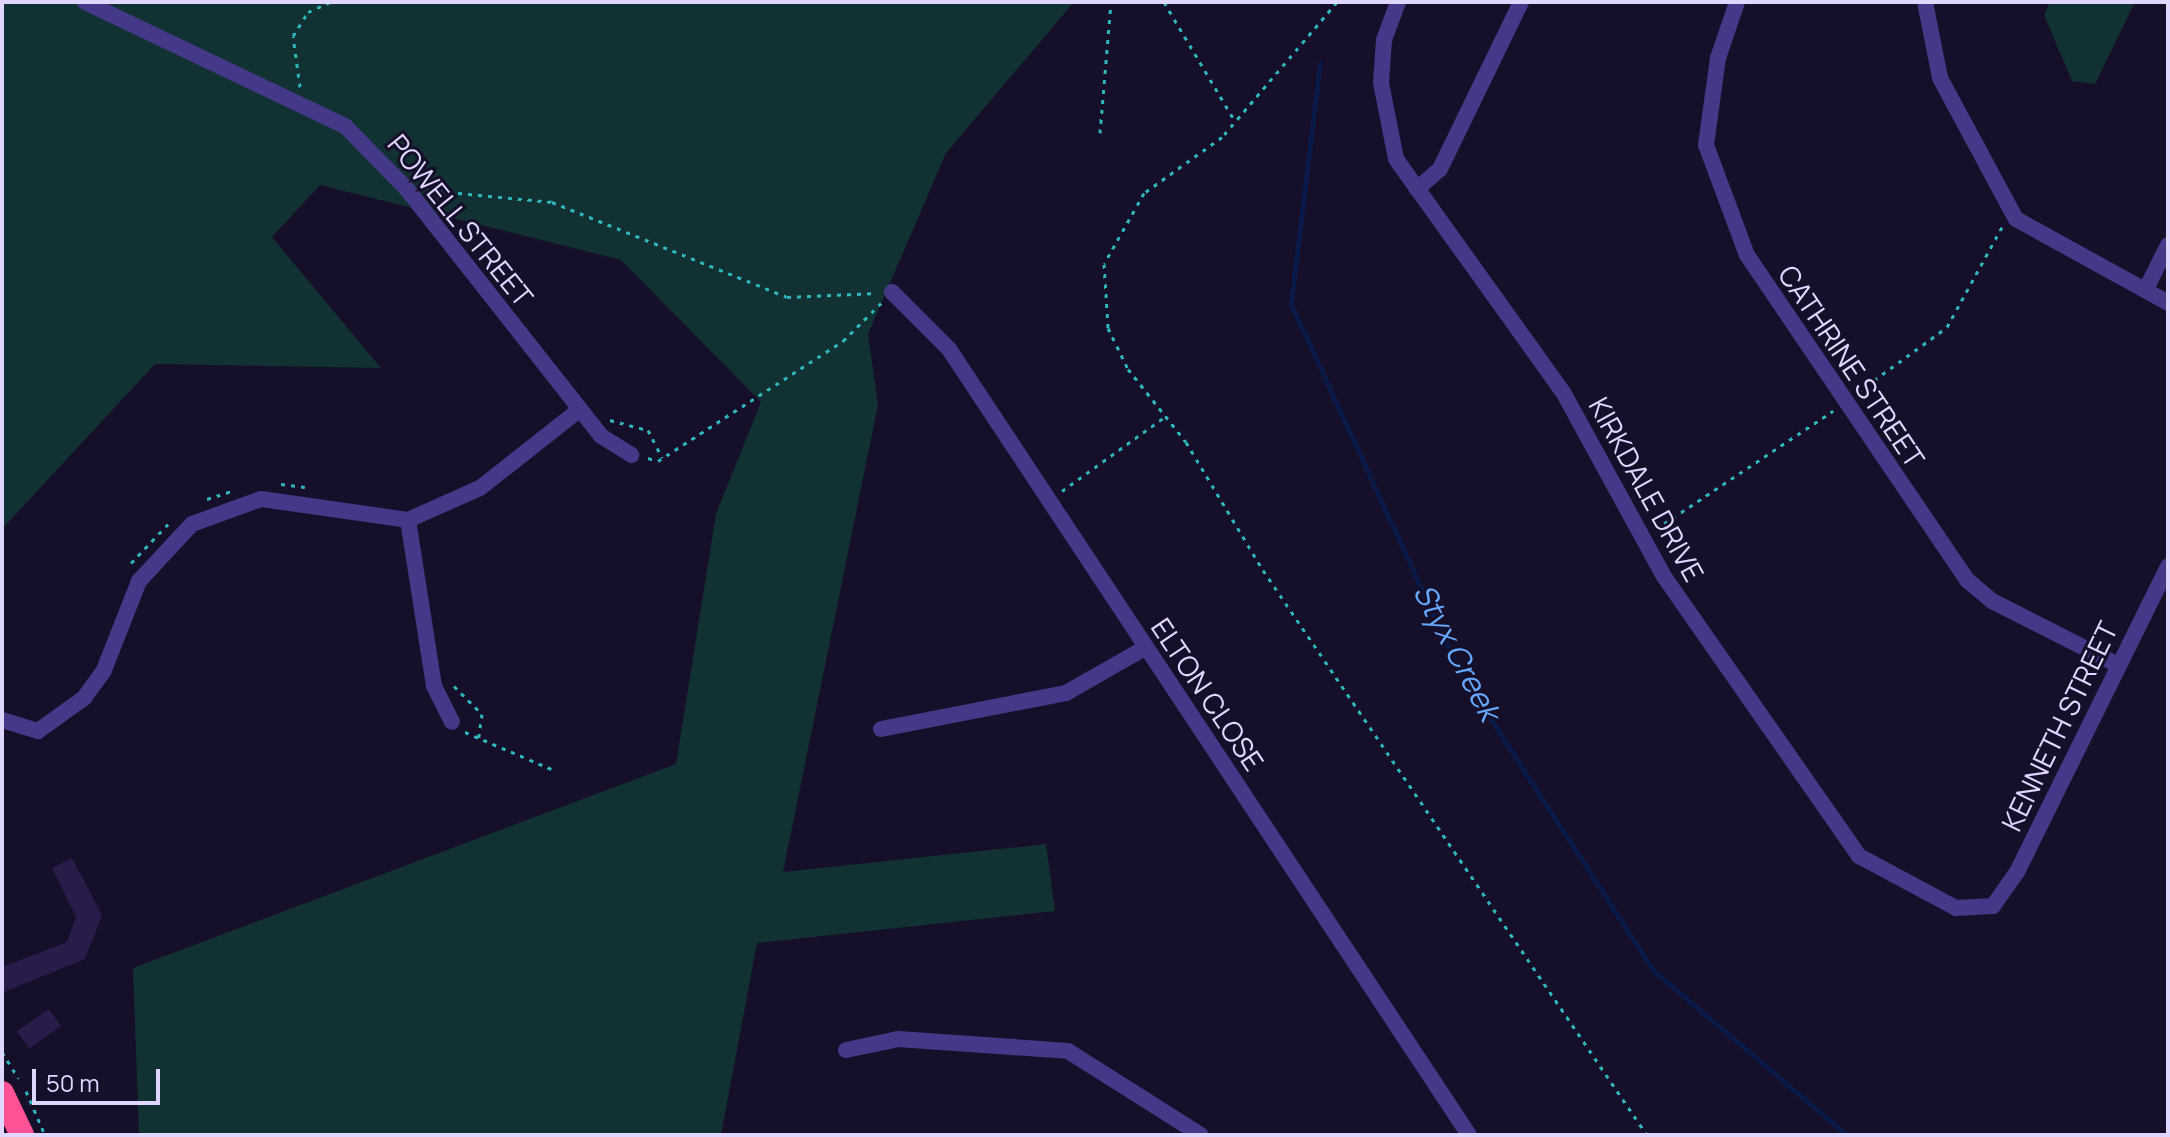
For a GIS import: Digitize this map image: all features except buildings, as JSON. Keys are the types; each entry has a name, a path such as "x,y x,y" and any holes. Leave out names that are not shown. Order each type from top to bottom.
{"highway":[{"path":"2,1093 22,1135"}],"street":[{"name":"POWELL STREET","path":"85,2 298,97 345,126 406,188 601,436 632,455"},
{"name":"KIRKDALE DRIVE","path":"1398,2 1384,40 1384,121 1396,159 1563,392 1643,538 1712,650 1859,856 1956,908 1993,906"},
{"path":"1417,189 1440,169 1521,2"},
{"name":"CATHRINE STREET","path":"1737,2 1710,101 1712,174 1747,255 1845,402 1978,591 2118,665"},
{"path":"1925,2 1940,78 2010,212 2034,234 2168,303"},
{"path":"2146,289 2168,245"},
{"name":"ELTON CLOSE","path":"892,292 949,349 1469,1135"},
{"path":"2,720 38,731 84,698 104,670 139,581 192,524 261,499 408,520 480,488 579,410"},
{"path":"408,520 434,686 452,722"},
{"name":"KENNETH STREET","path":"1993,906 2017,872 2168,566"},
{"path":"881,729 1042,701 1089,684 1145,648"},
{"path":"846,1050 898,1039 1068,1051 1201,1135"}],"path":[{"path":"298,97 293,36 308,12 330,2"},
{"path":"1100,133 1111,2"},
{"path":"1164,2 1235,121"},
{"path":"1337,2 1215,144 1148,189 1102,270 1116,349 1166,416 1647,1135"},
{"path":"406,188 552,202 787,297 892,292"},
{"path":"1643,538 1845,402 1947,327 2010,212"},
{"path":"632,455 662,458 843,341 892,292"},
{"path":"601,412 648,430 662,458"},
{"path":"1060,492 1166,416"},
{"path":"450,681 482,714 478,742"},
{"path":"452,722 478,742 556,771"}],"green space":[{"path":"2,2 1074,2 946,153 868,334 878,405 783,872 1046,844 1055,911 757,943 721,1135 139,1135 133,968 676,764 716,514 761,402 621,260 320,185 272,237 381,368 155,364 2,529"},
{"path":"2050,2 2135,2 2095,84 2072,81 2044,15"}],"waterway":[{"name":"Styx Creek","path":"1320,63 1291,304 1457,667 1654,971 1847,1135"}]}
